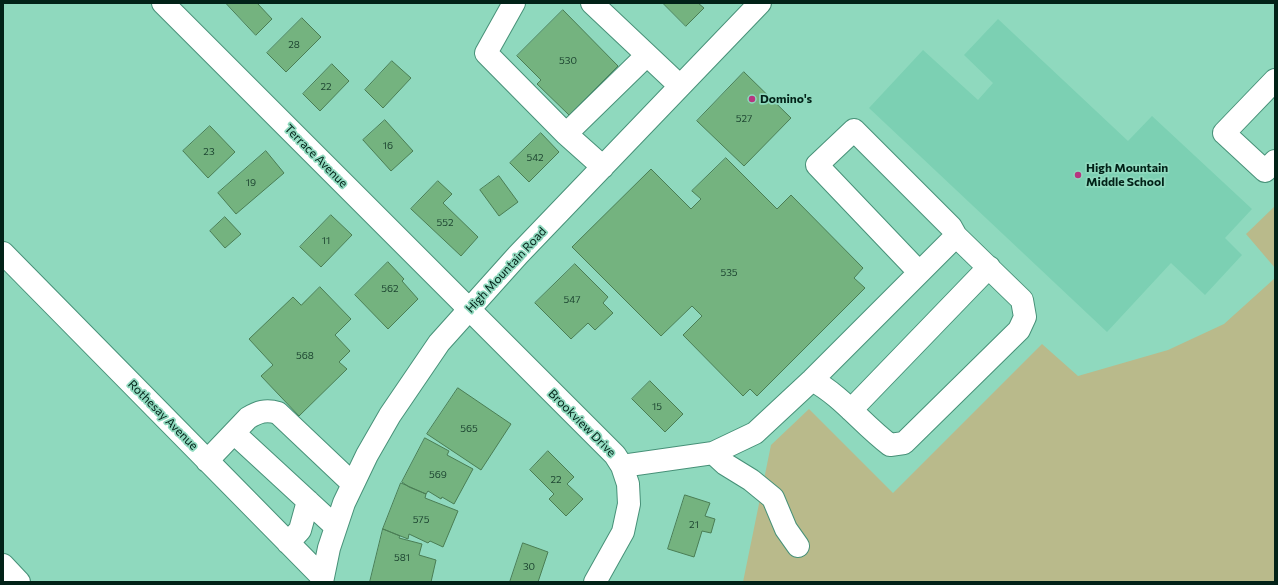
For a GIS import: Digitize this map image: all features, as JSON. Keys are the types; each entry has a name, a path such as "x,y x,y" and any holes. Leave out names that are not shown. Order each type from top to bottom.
{"street":[{"name":"Terrace Avenue","path":"163,3 469,309"},
{"path":"514,3 486,53 566,134 603,167"},
{"path":"592,3 680,86"},
{"name":"High Mountain Road","path":"322,580 336,527 353,484 382,428 416,374 438,343 759,3"},
{"path":"566,134 647,55"},
{"path":"1275,80 1224,133 1265,171 1275,161"},
{"path":"812,380 827,388 875,434 890,445 904,443 1018,330 1025,317 1022,300 956,236 951,227 854,130 817,165 919,272"},
{"path":"622,466 713,453 755,433 812,380 956,236"},
{"name":"Rothesay Avenue","path":"3,253 288,543 322,580"},
{"path":"851,410 988,267"},
{"name":"Brookview Drive","path":"469,309 615,455 622,466 628,491 629,504 625,525 595,582"},
{"path":"207,461 255,414 264,411 278,413 353,484"},
{"path":"234,433 336,527"},
{"path":"713,453 725,464 751,480 773,498 786,530 798,546"},
{"path":"288,543 300,530 308,502"},
{"path":"3,565 19,582"}],"shaded area":[{"name":"High Mountain Middle School","path":"998,19 1128,141 1152,116 1252,209 1225,238 1242,255 1205,295 1171,263 1107,332 869,108 923,50 978,100 993,83 964,55"},
{"path":"1275,206 1275,268 1246,234"},
{"path":"1275,278 1275,582 743,582 771,445 809,409 893,493 1042,344 1078,376 1168,350 1224,324"}],"building":[{"path":"226,3 259,3 258,4 272,19 256,35"},
{"path":"663,3 698,3 704,8 686,26"},
{"path":"563,10 618,66 569,115 537,84 541,80 517,56"},
{"path":"302,18 321,37 286,72 267,53"},
{"path":"392,61 411,78 383,108 365,90"},
{"path":"332,64 349,81 320,111 303,94"},
{"path":"744,72 791,118 744,166 697,121"},
{"path":"385,120 413,151 391,171 363,140"},
{"path":"210,126 235,152 208,178 183,151"},
{"path":"541,133 559,152 529,182 510,163"},
{"path":"266,151 284,173 236,214 218,193"},
{"path":"726,158 777,209 791,195 863,268 854,278 865,288 757,396 750,389 743,396 683,335 702,316 692,306 661,336 572,247 651,169 691,209 701,199 692,191"},
{"path":"499,176 518,202 499,216 480,190"},
{"path":"438,181 452,194 443,203 478,237 461,256 411,209"},
{"path":"331,215 352,235 321,267 300,247"},
{"path":"225,217 241,234 225,248 210,231"},
{"path":"388,262 404,279 402,281 418,299 388,329 355,295"},
{"path":"575,264 608,297 603,303 613,313 595,330 588,323 571,339 535,303"},
{"path":"320,287 351,319 335,335 350,351 339,362 347,369 299,416 261,376 273,365 249,339 293,297 301,305"},
{"path":"650,381 683,414 665,432 632,399"},
{"path":"458,388 511,424 481,470 427,434"},
{"path":"425,438 449,451 447,455 473,469 454,504 442,497 441,499 428,491 426,494 409,487 402,482"},
{"path":"548,451 574,477 567,484 583,499 566,516 549,499 554,494 530,470"},
{"path":"401,483 426,494 425,498 458,511 443,547 430,541 428,543 409,534 408,539 383,529"},
{"path":"685,495 710,503 705,516 715,519 711,533 702,531 694,557 668,549"},
{"path":"383,529 400,536 399,538 422,544 419,555 436,560 431,582 370,582"},
{"path":"523,543 548,552 538,582 510,582"}],"place":[{"name":"Domino's","path":"752,99"},
{"name":"High Mountain Middle School","path":"1078,175"}]}
